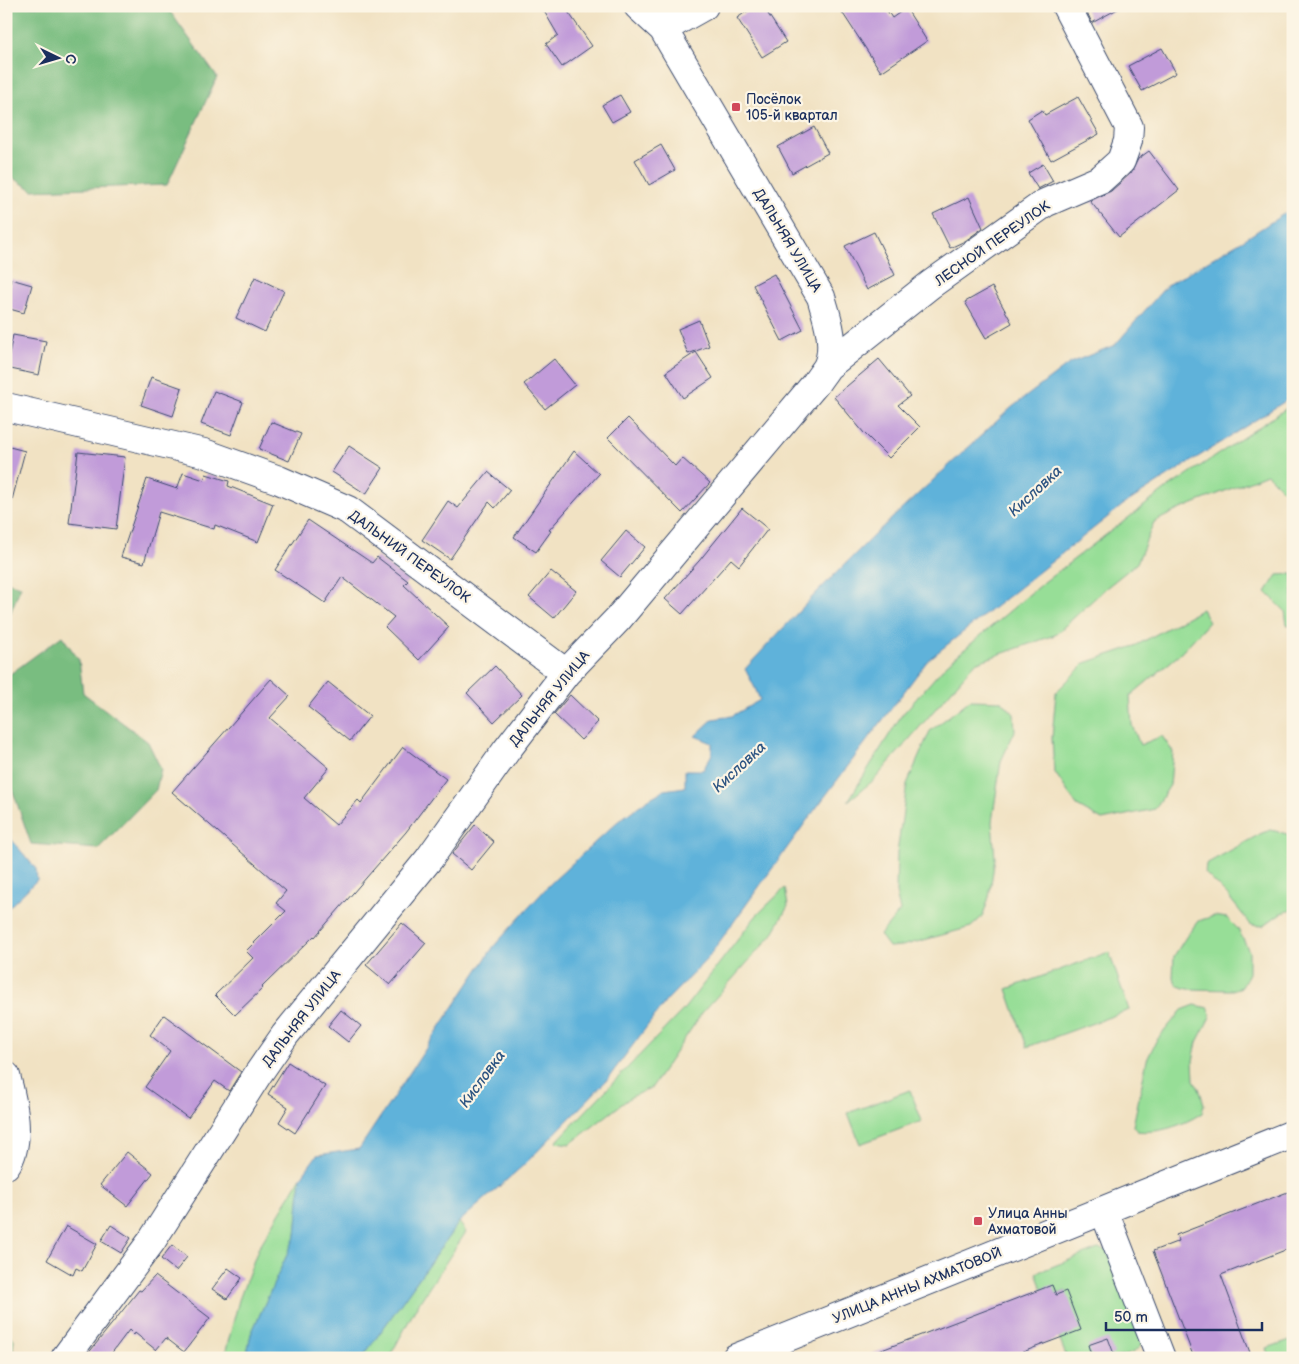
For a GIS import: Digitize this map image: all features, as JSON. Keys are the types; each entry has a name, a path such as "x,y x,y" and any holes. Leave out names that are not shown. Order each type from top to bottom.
{"street":[{"name":"ДАЛЬНЯЯ УЛИЦА","path":"65,1358 151,1242 285,1035 429,859 506,751 566,673 618,619 816,383 828,366 832,345 828,318 821,297 663,29 638,6"},
{"path":"663,29 704,6"},
{"name":"ЛЕСНОЙ ПЕРЕУЛОК","path":"828,366 930,285 1045,203 1101,179 1121,161 1128,141 1129,127 1066,6"},
{"name":"ДАЛЬНИЙ ПЕРЕУЛОК","path":"6,407 204,453 279,480 348,510 566,673"},
{"path":"6,1076 13,1111 15,1134 10,1160 6,1165"},
{"name":"УЛИЦА АННЫ АХМАТОВОЙ","path":"736,1358 1293,1134"},
{"path":"1104,1211 1161,1358"}],"green space":[{"path":"6,6 166,6 217,77 167,185 33,190 6,174"},
{"path":"1293,404 1293,500 1267,474 1178,510 1154,522 1137,563 1106,588 1055,635 975,663 875,779 848,801 901,716 946,665 1039,586 1166,489"},
{"path":"1293,574 1293,627 1287,625 1285,611 1266,592 1277,575"},
{"path":"6,582 21,586 6,624"},
{"path":"1202,609 1209,622 1180,654 1130,696 1132,725 1140,745 1162,736 1173,752 1170,785 1155,809 1102,820 1077,806 1054,771 1052,738 1056,692 1085,663 1135,646"},
{"path":"62,636 79,660 83,693 148,742 161,769 156,790 98,849 31,844 6,771 6,677"},
{"path":"970,700 1002,701 1014,714 1015,731 1001,761 992,822 995,858 989,897 983,916 971,927 902,946 889,947 880,935 900,911 896,892 897,853 907,784 930,731"},
{"path":"1271,830 1287,834 1293,841 1293,910 1281,913 1263,926 1251,925 1228,896 1205,873 1206,864 1262,833"},
{"path":"785,888 788,906 772,935 702,1013 652,1087 631,1097 570,1144 556,1142 684,1009 756,916"},
{"path":"1214,916 1227,918 1238,929 1249,951 1249,973 1242,987 1232,990 1188,989 1178,986 1173,978 1174,956 1198,921"},
{"path":"1109,952 1129,1010 1027,1047 1007,989"},
{"path":"1195,1005 1209,1008 1210,1017 1197,1042 1193,1061 1194,1080 1199,1088 1204,1104 1202,1113 1171,1128 1145,1132 1137,1131 1133,1126 1147,1060 1156,1041 1182,1010"},
{"path":"910,1090 922,1121 860,1144 848,1113"},
{"path":"301,1177 296,1235 251,1334 246,1358 224,1358 239,1300 258,1249"},
{"path":"459,1222 466,1232 417,1306 389,1358 362,1358"},
{"path":"1098,1249 1107,1250 1143,1342 1138,1349 1120,1357 1097,1359 1067,1358 1059,1338 1066,1291 1056,1295 1042,1289 1036,1273"},
{"path":"6,1333 14,1339 12,1358 6,1358"},
{"path":"1293,1339 1293,1358 1270,1358 1267,1348"}],"water":[{"name":"Кисловка","path":"1293,208 1293,396 1123,505 928,660 808,819 707,959 666,1001 606,1081 526,1163 459,1222 362,1358 246,1358 251,1334 296,1235 301,1177 317,1155 359,1149 494,946 550,884 617,822 647,800 664,790 685,787 685,770 703,770 712,754 712,743 695,736 713,719 732,716 760,700 745,669 817,592 875,534 1011,408 1070,363 1115,345 1167,285"},
{"path":"6,833 36,869 37,880 6,910"}],"building":[{"path":"541,6 564,6 592,46 562,67 546,44 558,35"},
{"path":"755,6 763,6 786,42 762,57 737,18"},
{"path":"838,6 884,6 892,18 906,8 927,41 881,72"},
{"path":"1084,6 1123,6 1092,23"},
{"path":"1162,48 1176,73 1142,91 1128,66"},
{"path":"620,95 630,112 612,122 602,105"},
{"path":"1078,97 1099,134 1051,160 1028,119 1042,110 1045,115"},
{"path":"814,127 828,153 792,173 778,147"},
{"path":"661,145 675,170 649,185 635,160"},
{"path":"1149,151 1179,190 1119,237 1090,201 1111,191 1131,173 1138,159"},
{"path":"1043,164 1053,181 1038,189 1028,173"},
{"path":"969,197 983,228 965,241 950,248 933,214"},
{"path":"874,232 895,275 867,290 845,246"},
{"path":"774,274 803,330 782,341 753,285"},
{"path":"255,277 284,291 265,332 236,318"},
{"path":"11,279 32,285 24,313 6,308 6,298"},
{"path":"992,287 1012,323 986,338 965,302"},
{"path":"699,320 709,346 688,354 678,329"},
{"path":"13,335 46,341 39,375 6,368"},
{"path":"696,352 713,378 683,398 666,372"},
{"path":"554,359 575,385 545,409 524,384"},
{"path":"879,359 910,396 898,405 920,427 889,458 864,433 834,397"},
{"path":"151,377 182,388 173,416 141,405"},
{"path":"214,391 243,402 231,435 201,424"},
{"path":"628,418 675,466 682,458 710,483 682,513 608,438"},
{"path":"271,422 301,434 289,461 259,449"},
{"path":"6,446 25,451 12,500 6,499"},
{"path":"349,446 383,468 366,494 332,472"},
{"path":"574,451 599,474 549,530 551,531 536,552 514,537"},
{"path":"78,452 125,457 116,529 69,523"},
{"path":"488,472 510,490 495,508 489,502 450,559 422,540 448,501 458,508"},
{"path":"183,473 204,480 206,474 229,481 228,486 273,504 258,542 215,525 214,529 159,512 144,563 121,557 147,479 177,489"},
{"path":"742,508 768,529 739,566 731,559 682,614 665,599"},
{"path":"308,520 372,563 377,557 408,581 404,585 449,627 419,660 385,627 394,617 342,577 325,603 275,570"},
{"path":"626,531 645,547 620,577 601,561"},
{"path":"551,571 576,591 554,618 529,597"},
{"path":"495,666 522,695 494,722 467,693"},
{"path":"271,679 290,696 270,718 329,768 304,798 336,825 358,800 361,803 403,747 446,779 406,832 315,937 235,1015 215,995 253,958 246,951 286,911 276,903 286,891 172,792"},
{"path":"328,682 370,716 350,741 308,707"},
{"path":"570,695 598,722 581,740 554,714"},
{"path":"475,825 494,842 471,870 452,854"},
{"path":"402,923 426,943 390,985 366,965"},
{"path":"341,1010 361,1026 348,1042 328,1026"},
{"path":"164,1015 241,1072 229,1091 215,1081 188,1118 145,1087 170,1051 150,1035"},
{"path":"288,1062 325,1086 295,1133 279,1122 288,1107 268,1094"},
{"path":"127,1152 153,1173 127,1206 100,1185"},
{"path":"1293,1190 1293,1247 1221,1275 1252,1358 1194,1358 1153,1251 1179,1241 1176,1235"},
{"path":"111,1225 131,1238 121,1253 101,1241"},
{"path":"66,1226 97,1244 82,1271 76,1268 73,1275 47,1260"},
{"path":"172,1245 187,1257 176,1271 161,1259"},
{"path":"228,1268 242,1278 227,1299 212,1289"},
{"path":"155,1276 210,1318 184,1352 166,1338 156,1350 129,1330 108,1358 91,1358 87,1355 139,1290 141,1291"},
{"path":"1052,1285 1056,1295 1066,1291 1081,1330 1007,1358 866,1358 866,1356"},
{"path":"1108,1338 1114,1354 1103,1358 1092,1358 1088,1345"}],"place":[{"name":"Посёлок 105-й квартал","path":"736,107"},
{"name":"Улица Анны Ахматовой","path":"978,1221"}]}
